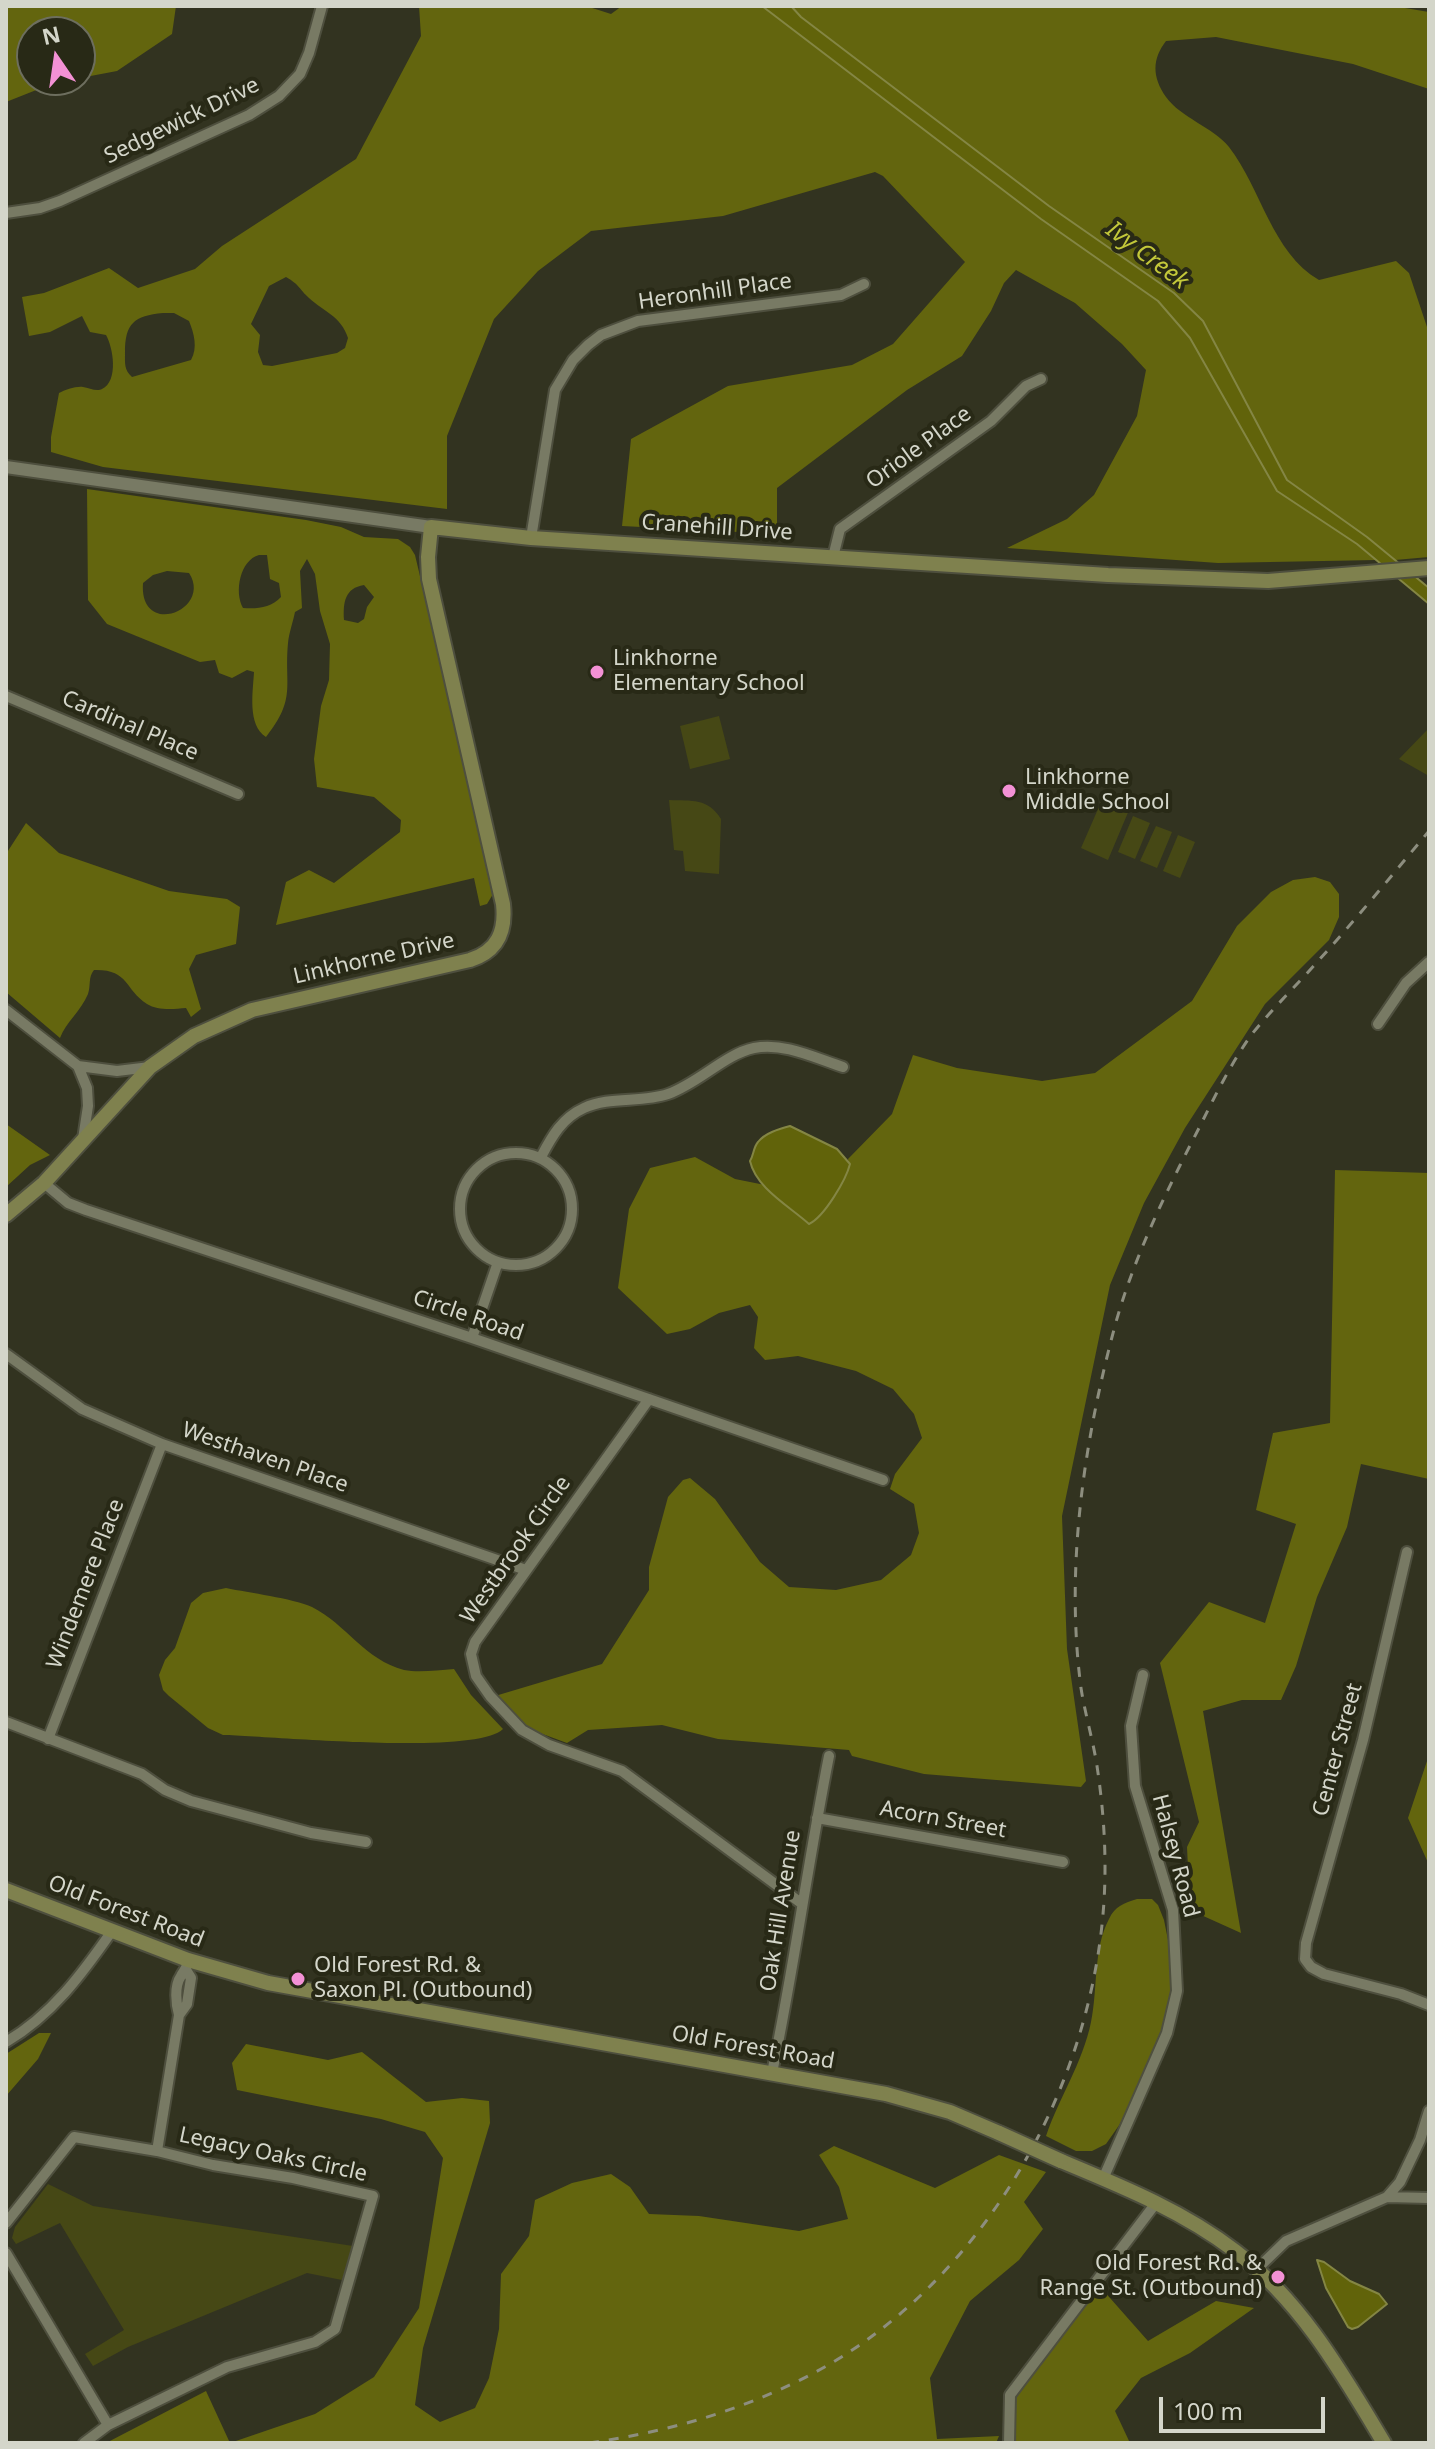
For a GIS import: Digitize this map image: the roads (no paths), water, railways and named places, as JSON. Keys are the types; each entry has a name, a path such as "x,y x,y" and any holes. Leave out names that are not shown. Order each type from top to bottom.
{"main road":[{"name":"Cranehill Drive","path":"431,527 531,538 1216,579 1297,580 1429,568"},
{"name":"Linkhorne Drive","path":"6,1215 44,1183 150,1067 194,1036 252,1010 470,960 491,950 501,935 503,904 429,579 431,527"},
{"name":"Old Forest Road","path":"6,1890 112,1931 187,1965 268,1983 886,2094 929,2105 999,2133 1156,2203 1212,2234 1257,2269 1316,2335 1384,2443"}],"street":[{"name":"Sedgewick Drive","path":"6,213 40,208 60,201 249,115 279,96 300,74 305,64 322,6"},
{"name":"Heronhill Place","path":"531,538 555,390 573,360 601,335 638,321 841,295 864,284"},
{"name":"Oriole Place","path":"833,557 840,529 991,421 1026,386 1041,379"},
{"name":"Cranehill Drive","path":"6,467 431,527"},
{"name":"Cardinal Place","path":"6,696 238,794"},
{"path":"1378,1024 1406,983 1429,962"},
{"path":"6,1010 78,1066 87,1088 88,1106 83,1139"},
{"path":"541,1157 564,1120 586,1106 667,1094 698,1081 725,1061 754,1048 792,1050 843,1067"},
{"path":"78,1066 117,1071 150,1067"},
{"path":"518,1153 541,1157 553,1168 567,1190 573,1208 570,1226 562,1242 550,1255 533,1263 515,1266 498,1262 478,1250 464,1231 460,1215 466,1184 487,1161 502,1155 518,1153"},
{"name":"Circle Road","path":"44,1183 68,1203 86,1210 472,1338 883,1480"},
{"path":"472,1338 498,1262"},
{"name":"Westhaven Place","path":"6,1354 82,1409 162,1444 526,1570"},
{"name":"Westbrook Circle","path":"649,1399 475,1642 471,1654 476,1676 522,1730 549,1745 622,1771 801,1903"},
{"name":"Windemere Place","path":"48,1739 162,1444"},
{"name":"Center Street","path":"1407,1552 1363,1740 1306,1943 1305,1959 1311,1967 1324,1974 1401,1994 1429,2005"},
{"name":"Halsey Road","path":"1103,2179 1167,2033 1177,1991 1173,1910 1135,1786 1131,1726 1143,1675"},
{"path":"6,1722 142,1774 165,1790 191,1801 311,1833 366,1842"},
{"name":"Oak Hill Avenue","path":"772,2073 795,1962 801,1903 829,1756"},
{"name":"Acorn Street","path":"817,1818 1063,1862"},
{"path":"6,2042 26,2031 70,1988 112,1931"},
{"path":"157,2151 179,2015 187,2004 191,1978 187,1965"},
{"path":"1387,2197 1400,2182 1420,2140 1429,2111"},
{"name":"Legacy Oaks Circle","path":"6,2223 74,2137 373,2196 335,2329 315,2342 227,2367 108,2425"},
{"path":"1257,2269 1286,2241 1387,2197 1429,2198"},
{"path":"1009,2443 1010,2395 1156,2203"},
{"path":"6,2253 108,2425 84,2443"}],"railway":[{"path":"589,2443 674,2426 755,2400 808,2376 873,2336 931,2285 982,2227 1025,2162 1059,2091 1084,2017 1100,1942 1104,1829 1097,1766 1081,1688 1075,1596 1080,1504 1095,1412 1116,1322 1132,1272 1163,1200 1244,1045 1429,831"}],"place":[{"name":"Linkhorne Elementary School","path":"597,672"},
{"name":"Linkhorne Middle School","path":"1009,791"},
{"name":"Old Forest Rd. & Saxon Pl. (Outbound)","path":"298,1979"},
{"name":"Old Forest Rd. & Range St. (Outbound)","path":"1278,2277"}],"water label":[{"name":"Ivy Creek","path":"1147,256"}]}
